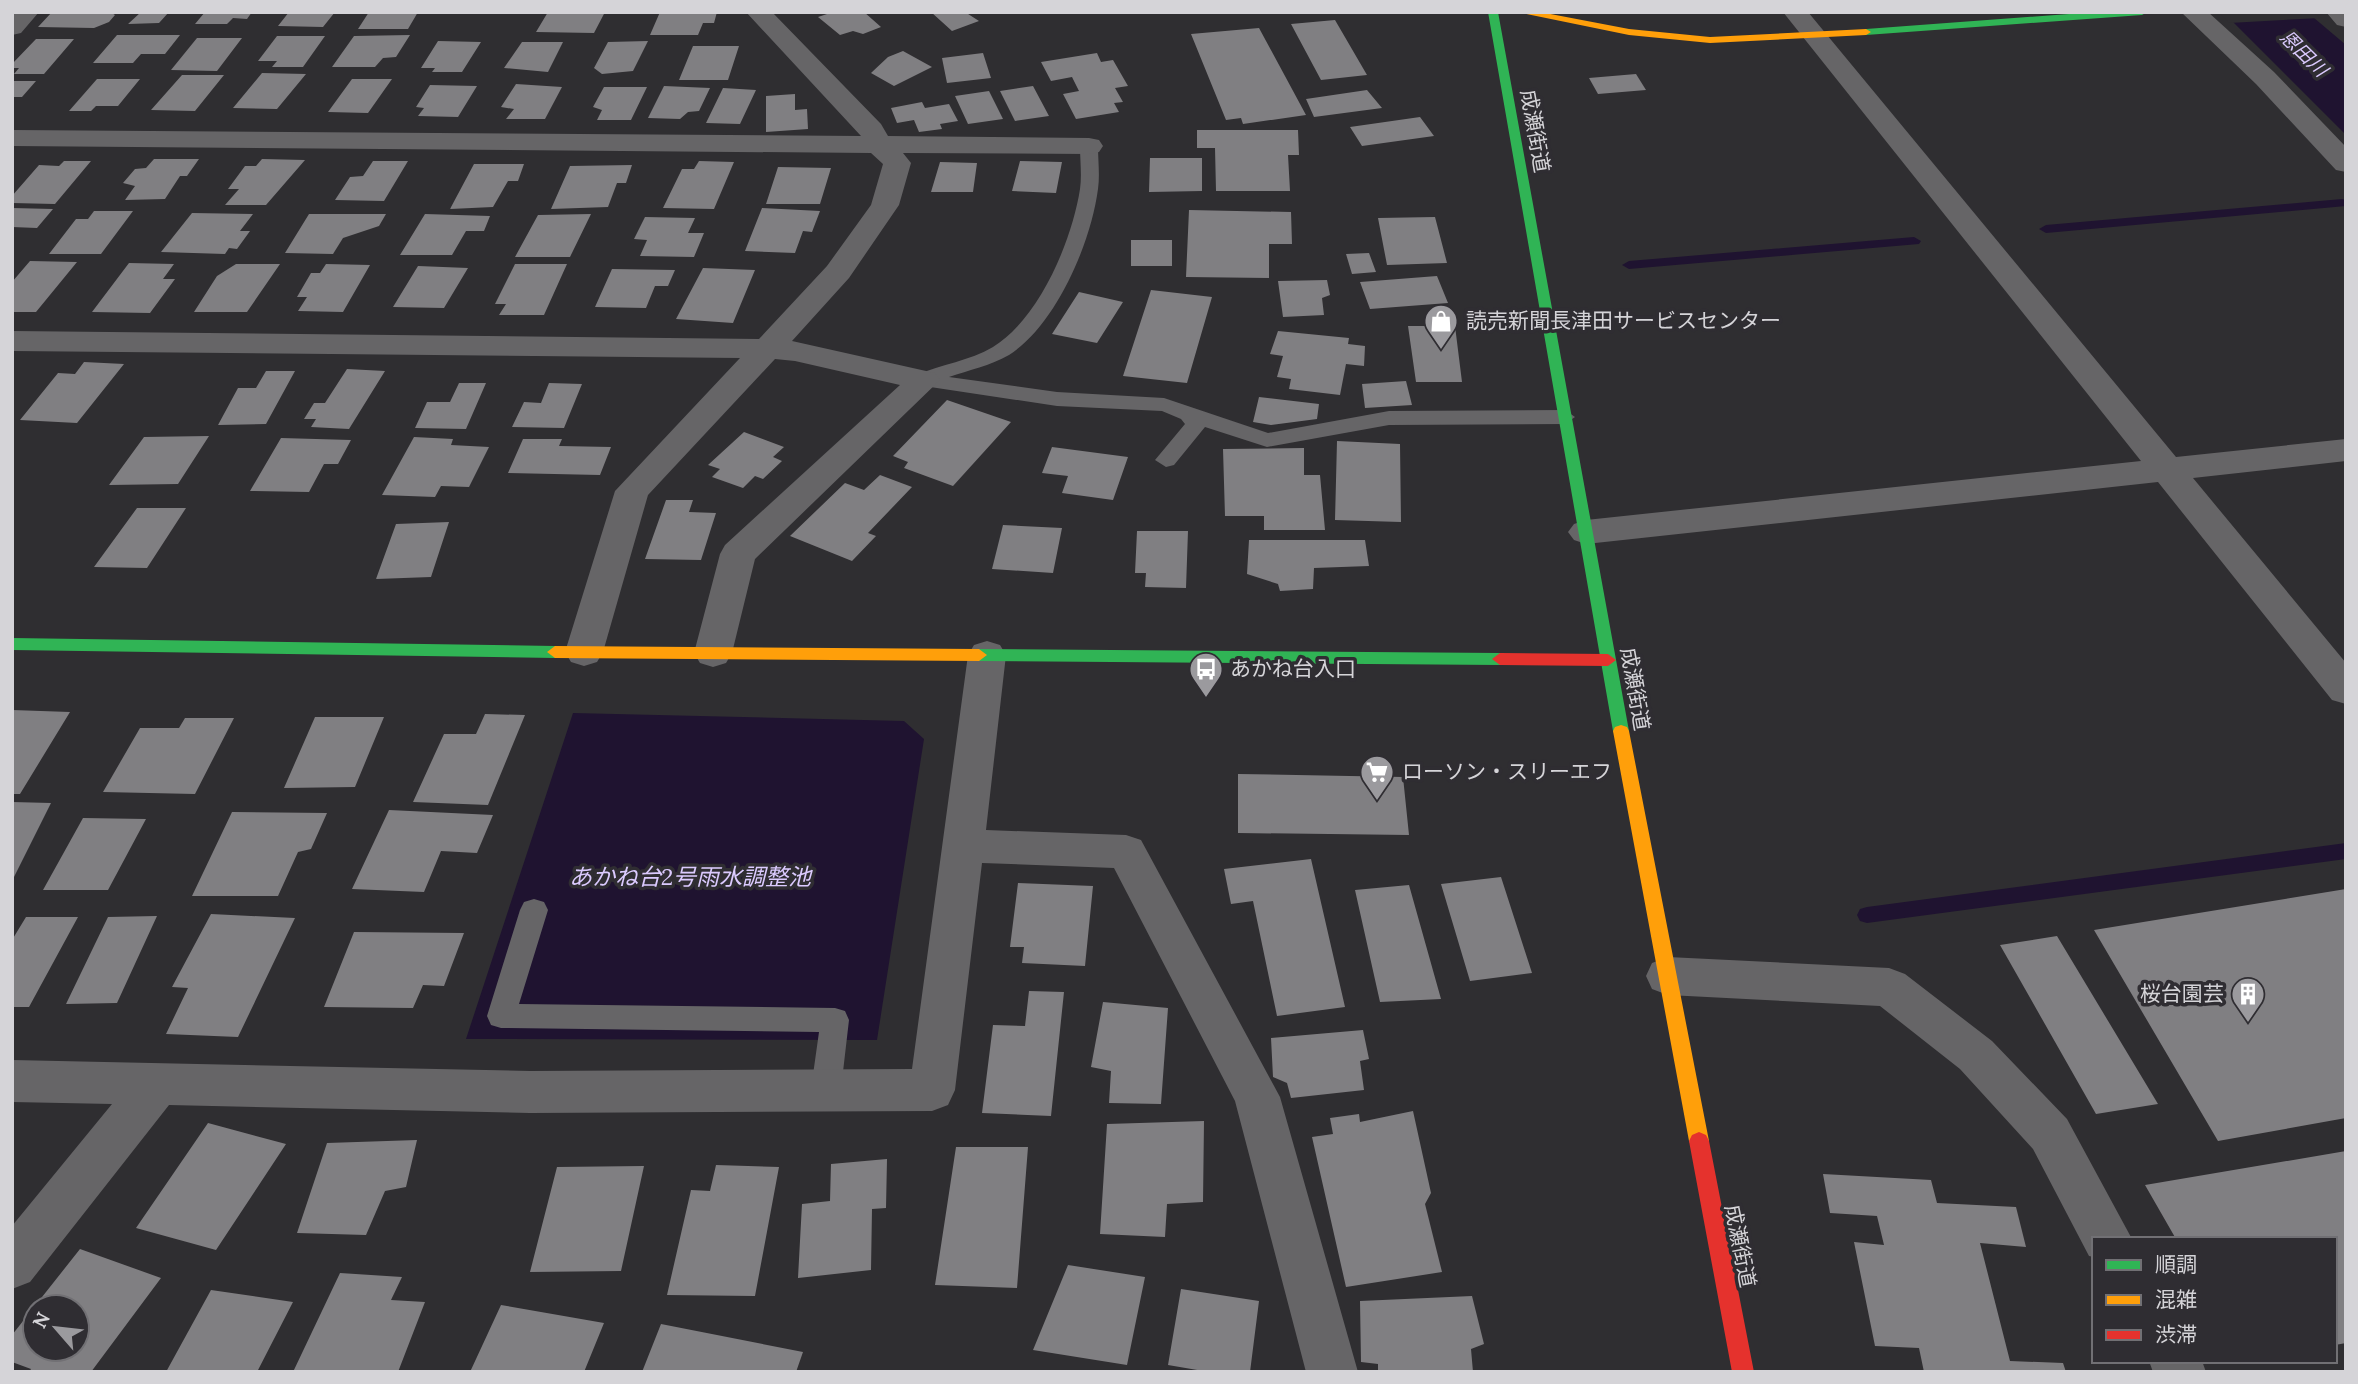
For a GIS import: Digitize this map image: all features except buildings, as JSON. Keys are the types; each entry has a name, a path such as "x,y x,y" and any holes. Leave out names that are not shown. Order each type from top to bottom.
{"street":[{"path":"12,28 27,12"},
{"path":"584,652 632,491 838,272 885,205 897,163 880,146 871,130 758,12"},
{"name":"成瀬街道","path":"1493,12 1608,660 1743,1372"},
{"path":"1521,12 1632,33 1694,40 1805,24 2142,12"},
{"path":"2193,12 2265,78 2346,163"},
{"path":"2338,12 2346,20"},
{"path":"1805,24 2346,690"},
{"path":"12,138 1089,146"},
{"path":"12,341 767,349 795,351 924,380"},
{"path":"713,653 738,554 924,380"},
{"path":"1586,532 2346,450"},
{"path":"12,644 584,652 1608,660"},
{"path":"12,1081 530,1092 932,1090 965,846 987,655"},
{"path":"965,846 1126,852 1257,1097 1332,1372"},
{"path":"1668,976 1889,987 1976,1055 2050,1134 2106,1237"},
{"path":"12,1265 158,1083"}],"lane":[{"path":"924,380 942,370 1008,346 1042,310 1059,280 1088,192 1089,146"},
{"path":"924,380 1057,399 1164,405 1267,440 1389,418 1565,416"},
{"path":"1166,460 1196,425 1189,414"},
{"path":"534,910 501,1016 835,1020 826,1089"}],"water":[{"name":"恩田川","path":"2223,12 2307,12 2346,45 2346,135"},
{"name":"あかね台2号雨水調整池","path":"573,713 904,721 924,739 877,1040 466,1039"}],"pier":[{"path":"2219,12 2313,12 2320,18 2229,23"}],"waterway":[{"path":"2046,229 2342,203"},
{"path":"1629,265 1914,241"},
{"path":"1867,915 2346,851"}],"traffic: fast":[{"path":"1493,12 1621,731"},
{"path":"1866,32 2142,12"},
{"path":"12,644 555,652"},
{"path":"979,655 1500,659"}],"traffic: slow":[{"path":"1522,12 1629,32 1710,40 1866,32"},
{"path":"555,652 979,655"},
{"path":"1621,731 1699,1141"}],"traffic: jam":[{"path":"1500,659 1608,660"},
{"path":"1699,1141 1743,1372"}],"place":[{"name":"読売新聞長津田サービスセンター","path":"1441,351"},
{"name":"あかね台入口","path":"1206,699"},
{"name":"ローソン・スリーエフ","path":"1377,802"},
{"name":"桜台園芸","path":"2248,1024"}]}
